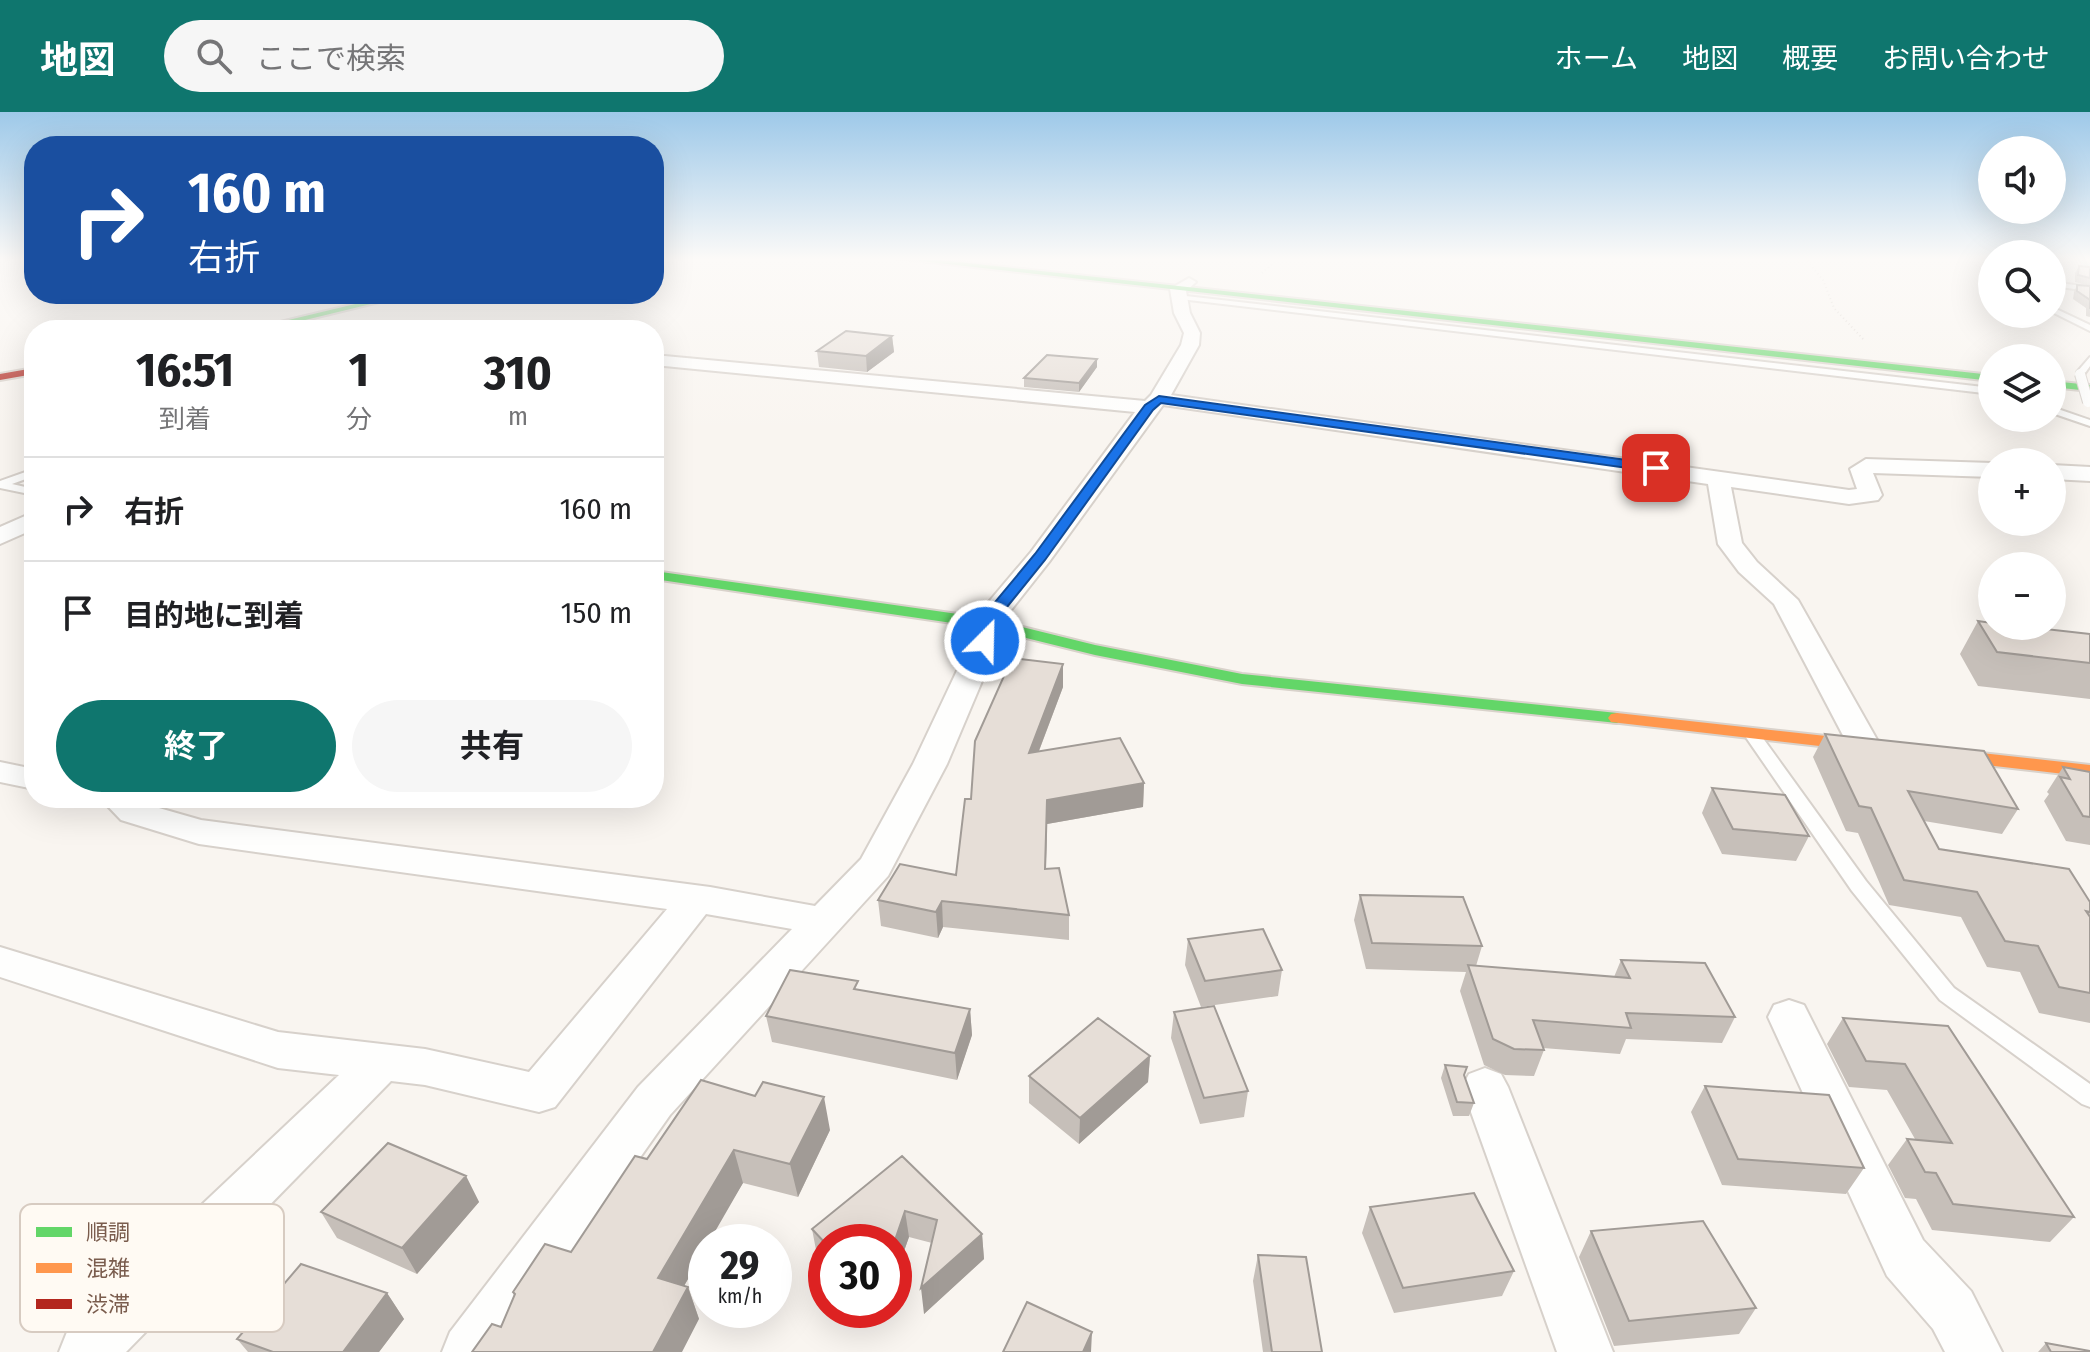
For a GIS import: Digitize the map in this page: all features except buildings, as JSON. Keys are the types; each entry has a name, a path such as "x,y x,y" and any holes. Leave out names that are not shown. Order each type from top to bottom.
{"street":[{"path":"470,1352 654,1101 875,867 936,750 985,641 986,623 1040,557 1154,403 1190,345 1192,333 1183,316"},
{"path":"1427,316 1978,376"},
{"path":"664,361 1154,403 1856,498 1870,495 1861,469 1866,466 1978,470"},
{"path":"2066,388 2087,393"},
{"path":"2066,473 2090,474"},
{"path":"1718,478 1730,544 1748,567 1785,600 1864,745"},
{"path":"0,537 24,524"},
{"path":"664,576 986,623 1095,650 1242,679 2090,771"},
{"path":"0,772 24,777"},
{"path":"128,808 199,832 696,900 823,921"},
{"path":"0,962 278,1050 425,1067 539,1093 696,900"},
{"path":"1789,1017 1905,1258 1952,1310 1974,1352"},
{"path":"238,1204 382,1062"},
{"path":"1485,1087 1585,1352"},
{"path":"87,1352 107,1332"}],"lane":[{"path":"1395,316 1978,389"},
{"path":"2066,316 2090,328"},
{"path":"2087,393 2090,360"},
{"path":"2066,415 2090,423"},
{"path":"24,476 0,485 24,490"},
{"path":"1750,732 1859,886 1947,994 2090,1097"}],"path":[{"path":"1841,316 1864,340"}],"traffic: fast":[{"path":"295,320 313,316"},
{"path":"1426,316 1978,376"},
{"path":"2066,385 2090,388"},
{"path":"664,576 986,623 1095,650 1242,679 1617,718"}],"traffic: slow":[{"path":"1617,718 2090,771"}],"traffic: jam":[{"path":"0,377 24,373"}],"route":[{"path":"985,641 986,623 1040,557 1149,407 1159,399 1656,468"}]}
